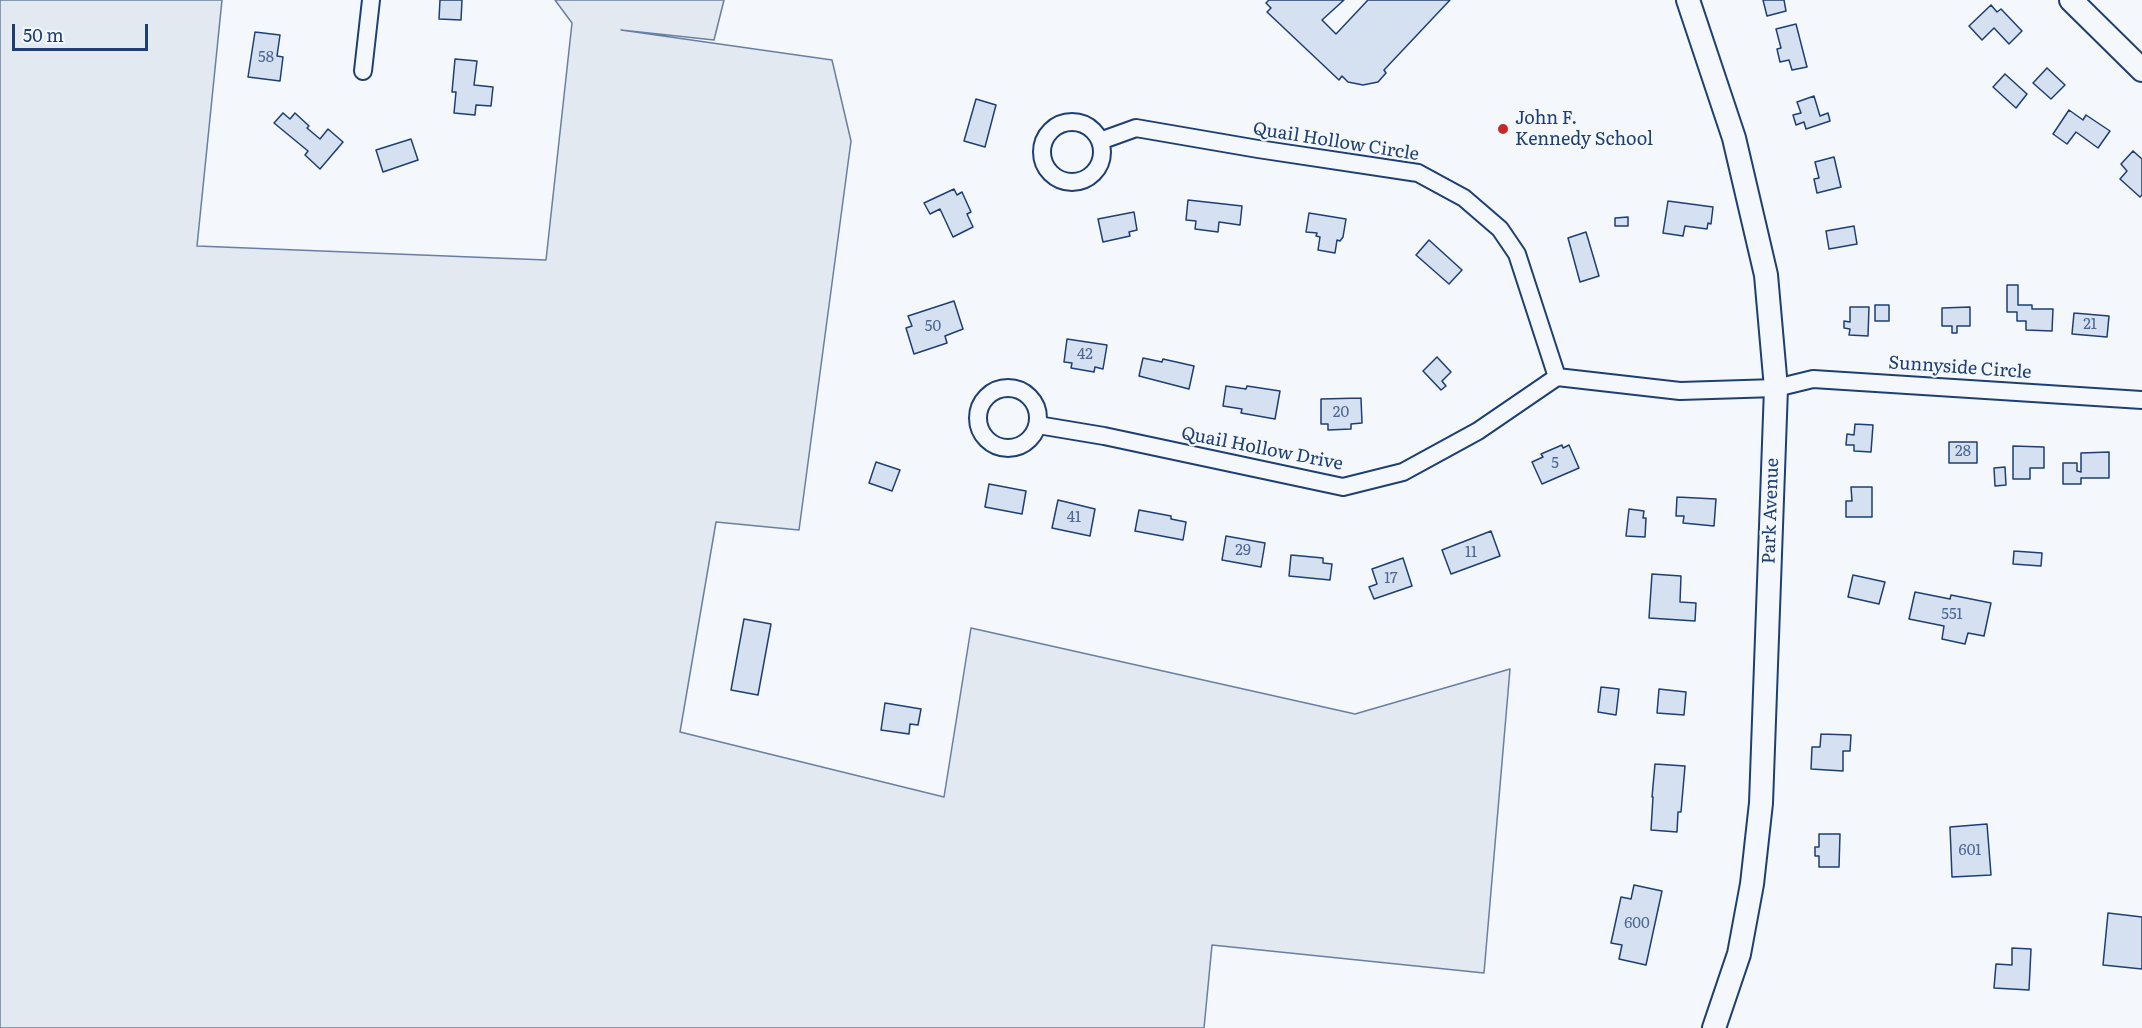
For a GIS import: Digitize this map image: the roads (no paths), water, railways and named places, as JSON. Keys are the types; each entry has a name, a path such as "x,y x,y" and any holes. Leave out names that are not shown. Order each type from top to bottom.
{"main road":[{"name":"Park Avenue","path":"1688,0 1734,138 1766,275 1776,388 1761,803 1752,884 1739,954 1714,1028"},
{"path":"2072,0 2142,70"}],"street":[{"path":"363,71 372,0"},
{"name":"Quail Hollow Circle","path":"1100,141 1136,128 1418,173 1464,198 1500,229 1516,254 1557,377"},
{"path":"1557,377 1680,391 1776,388"},
{"name":"Quail Hollow Drive","path":"1038,425 1104,436 1343,487 1402,472 1478,431 1557,377"},
{"name":"Sunnyside Circle","path":"1776,388 1813,378 2142,400"}],"place":[{"name":"John F. Kennedy School","path":"1503,129"}]}
